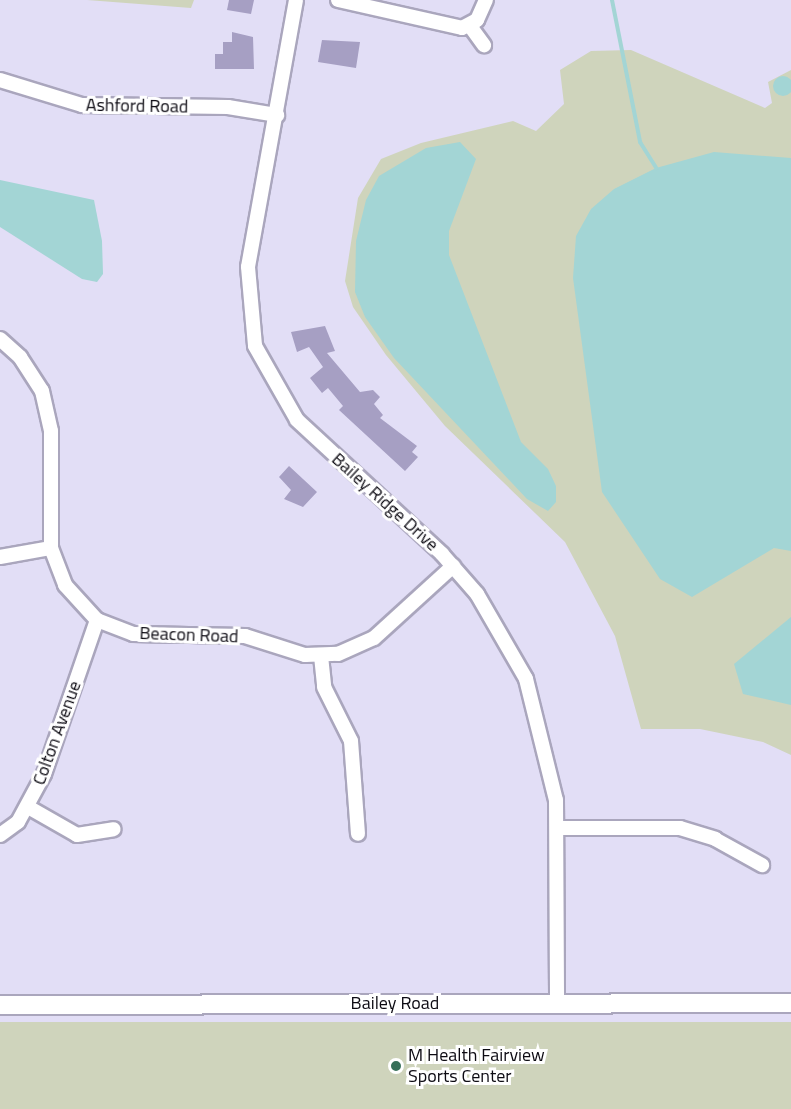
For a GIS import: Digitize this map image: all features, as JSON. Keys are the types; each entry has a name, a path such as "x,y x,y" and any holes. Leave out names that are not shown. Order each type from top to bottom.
{"main road":[{"name":"Bailey Road","path":"0,1005 791,1003"}],"street":[{"name":"Bailey Ridge Drive","path":"296,0 277,116 248,267 255,346 297,420 453,566 494,619 526,679 551,764 557,828 557,1002"},
{"path":"338,0 445,26 470,26"},
{"path":"470,26 486,0"},
{"path":"470,26 484,45"},
{"name":"Ashford Road","path":"0,80 82,105 228,107 277,116"},
{"name":"Beacon Road","path":"0,339 33,375 48,411 51,548 64,585 97,620 147,636 245,636 321,656 365,644 453,566"},
{"path":"0,557 51,548"},
{"name":"Colton Avenue","path":"0,836 28,807 97,620"},
{"path":"321,656 324,687 351,741 358,834"},
{"path":"28,807 77,835 114,829"},
{"path":"557,828 680,828 715,839 762,865"}],"shaded area":[{"path":"87,0 194,0 191,8"},
{"path":"631,50 765,108 772,103 768,82 791,70 791,755 763,742 700,729 641,729 615,636 565,542 445,426 386,355 353,307 345,281 358,198 381,159 421,143 513,121 536,131 564,104 560,70 591,51"},
{"path":"783,76 790,79 793,86 790,93 783,96 776,93 773,86 776,79"},
{"path":"460,142 476,159 449,231 449,255 521,442 548,469 556,486 556,502 548,511 527,499 394,358 365,317 355,292 356,241 366,200 379,176 426,148"},
{"path":"714,152 791,158 791,551 774,548 692,597 660,579 602,492 573,278 576,236 591,209 614,189 656,168"},
{"path":"0,180 94,200 102,241 103,274 97,282 82,279 0,227"},
{"path":"791,617 791,705 743,694 734,664"},
{"name":"M Health Fairview Sports Center","path":"0,1022 791,1022 791,1109 0,1109"}],"building":[{"path":"229,0 254,0 251,14 227,10"},
{"path":"232,32 253,37 254,69 215,69 215,54 223,54 223,42 232,42"},
{"path":"322,40 360,42 356,68 318,62"},
{"path":"325,326 335,351 327,353 360,392 373,390 380,397 374,404 383,415 380,418 417,446 412,452 418,457 405,471 339,410 343,406 328,388 322,393 310,378 323,367 309,347 297,352 291,332"},
{"path":"289,466 317,492 303,507 284,499 291,490 279,477"}],"waterway":[{"path":"612,0 640,142 656,168"}],"place":[{"name":"M Health Fairview Sports Center","path":"396,1066"}]}
